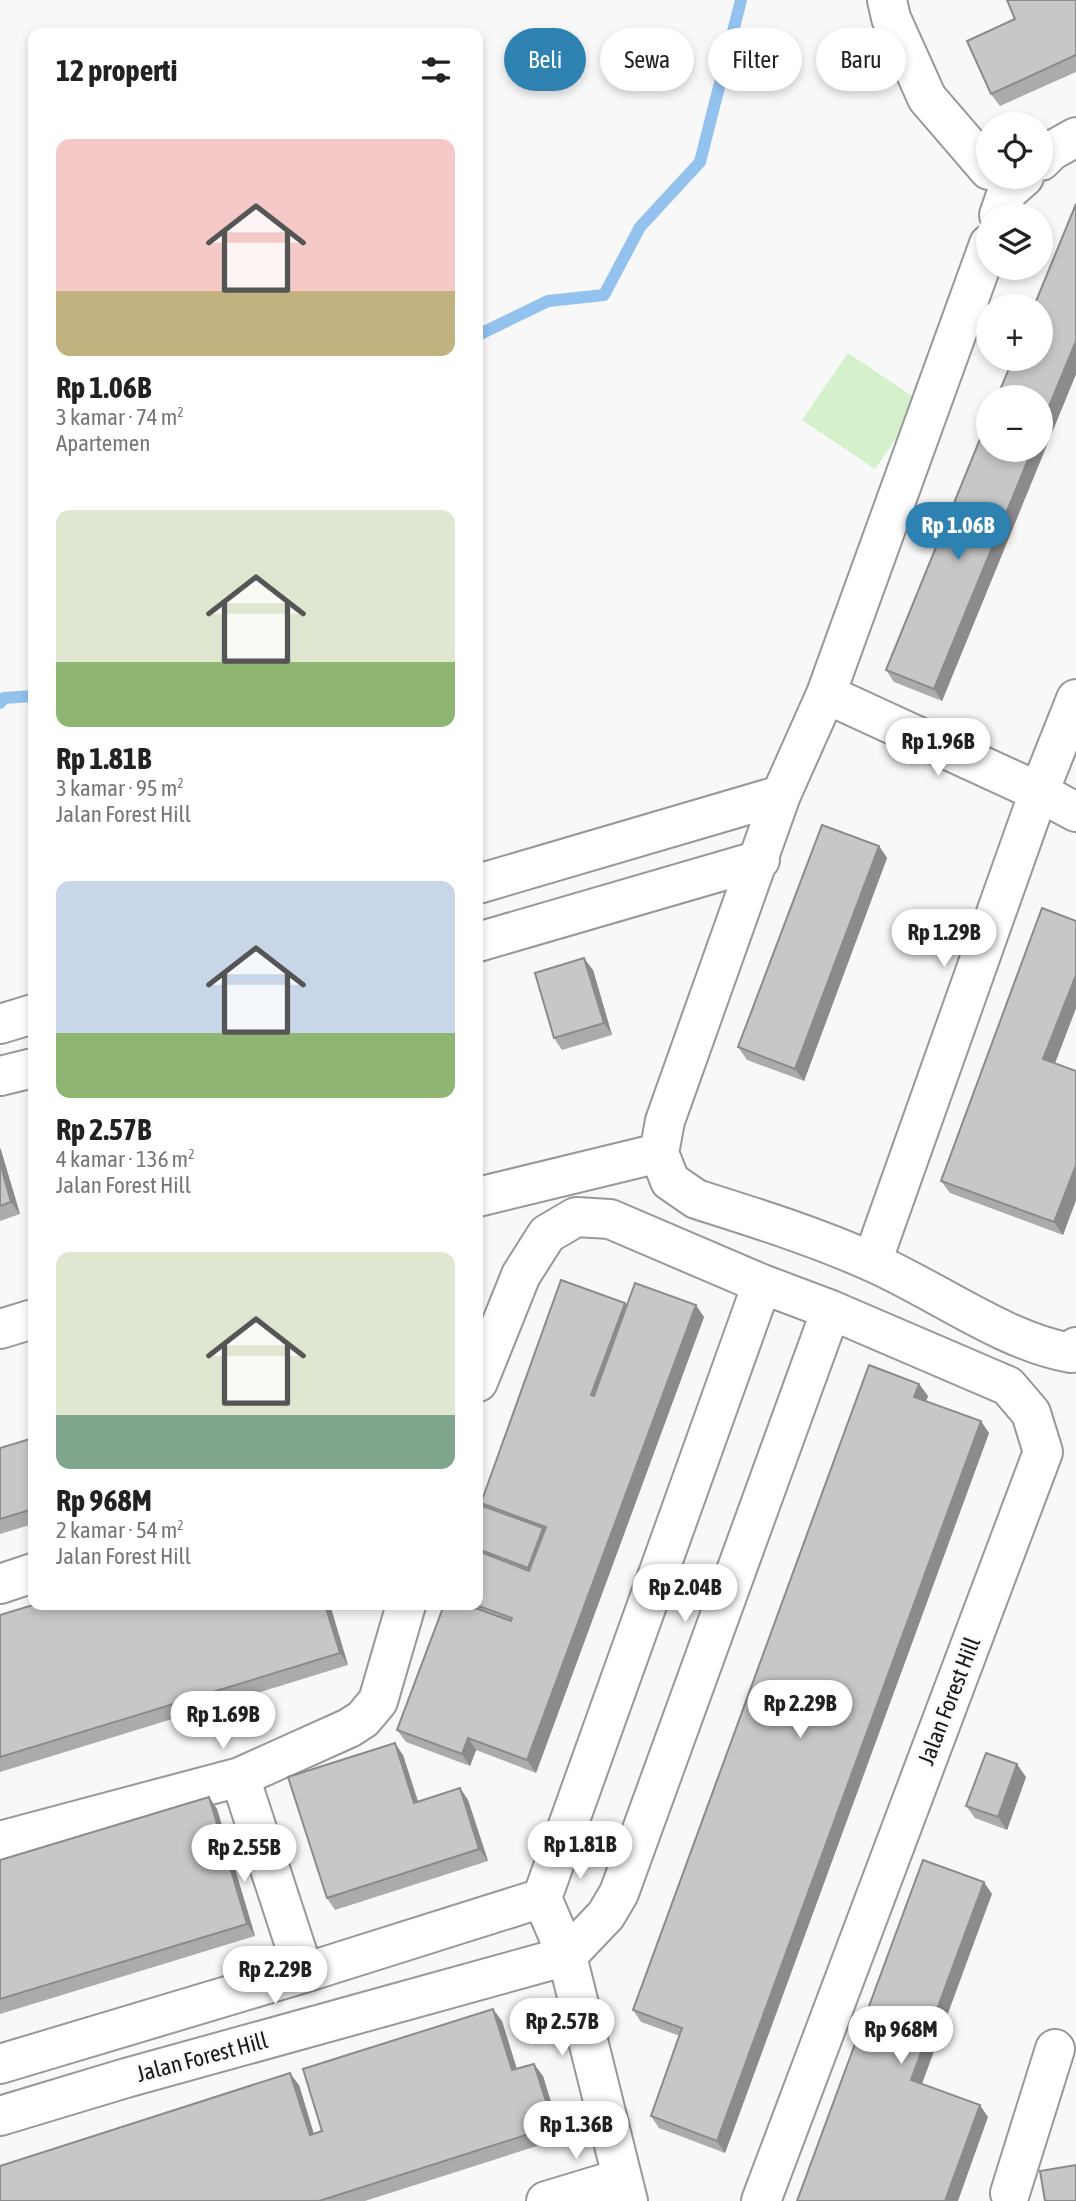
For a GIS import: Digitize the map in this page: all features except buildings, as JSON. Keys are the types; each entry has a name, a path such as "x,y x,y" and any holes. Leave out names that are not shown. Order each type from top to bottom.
{"street":[{"path":"887,0 891,18 927,98 976,155"},
{"path":"1053,150 1076,137"},
{"path":"976,280 826,694 781,795 665,1121 659,1153 670,1181 696,1199 872,1262 1049,1349 1071,1353 1076,1347"},
{"path":"826,694 1039,792 1076,812"},
{"path":"872,1262 1039,792 1076,699"},
{"path":"483,883 781,795"},
{"path":"483,941 760,860"},
{"path":"0,1024 28,1016"},
{"path":"0,1076 28,1069"},
{"path":"483,1196 659,1153"},
{"name":"Jalan Forest Hill","path":"483,1370 521,1275 547,1234 576,1217 610,1219 1008,1386 1031,1413 1043,1452 761,2201"},
{"path":"546,2201 625,2190 567,1956 542,1898 762,1284"},
{"path":"567,1956 606,1915 619,1893 831,1310"},
{"path":"0,1329 28,1321"},
{"path":"0,1584 28,1575"},
{"path":"0,1840 240,1777 349,1728 363,1719 378,1701 405,1610"},
{"path":"240,1777 304,1973"},
{"path":"0,2064 542,1898"},
{"name":"Jalan Forest Hill","path":"0,2116 126,2078 567,1956"},
{"path":"110,2030 126,2078"},
{"path":"1009,2198 1055,2049"}],"green space":[{"path":"848,353 921,402 875,469 802,420"}],"waterway":[{"path":"483,333 548,301 604,295 640,227 700,162 741,0"},
{"path":"0,703 4,698 28,696"}]}
